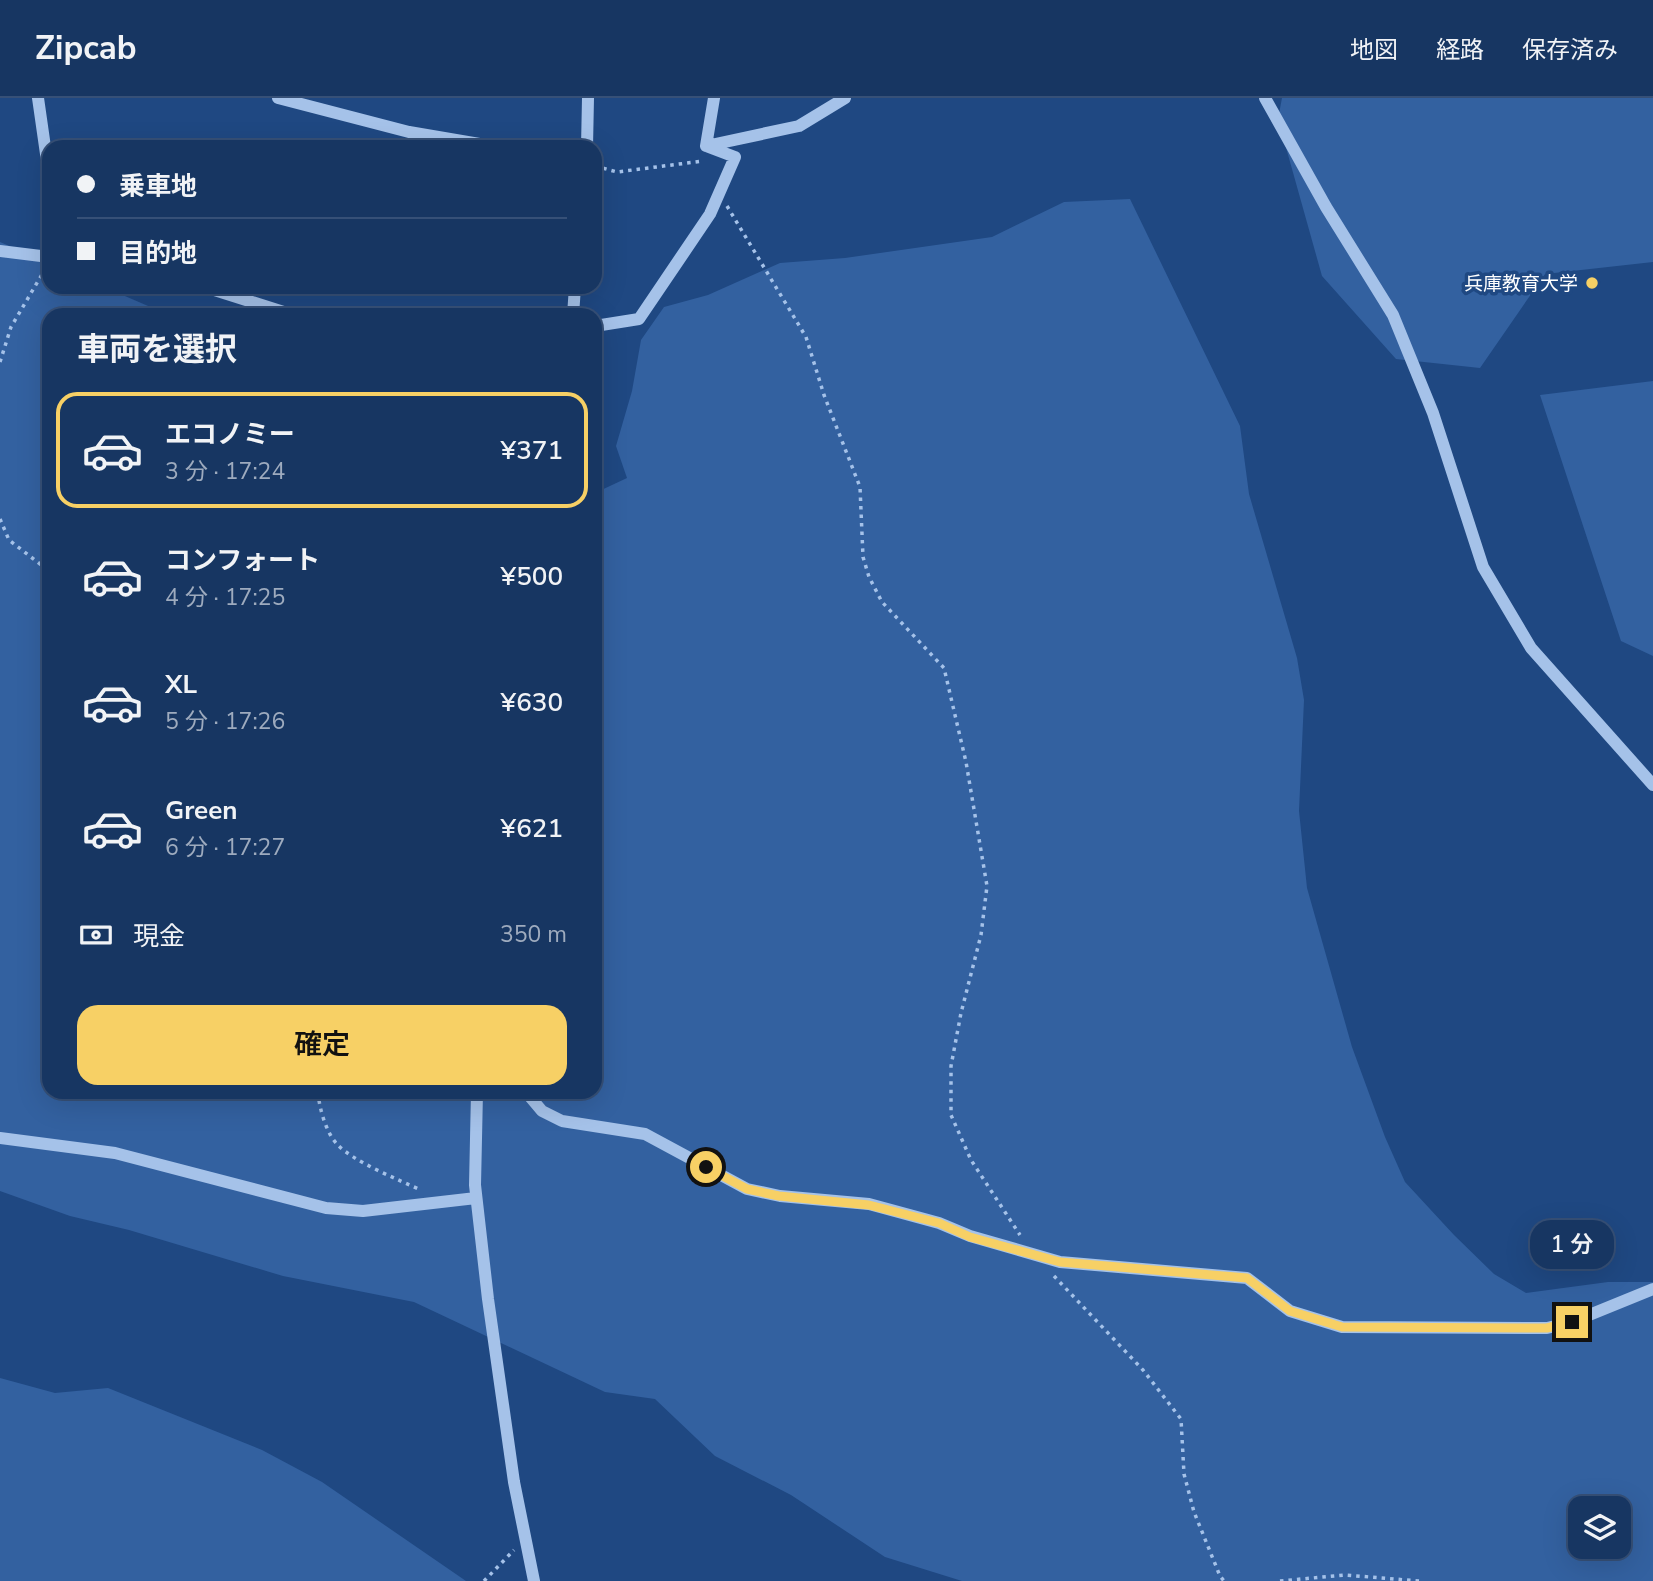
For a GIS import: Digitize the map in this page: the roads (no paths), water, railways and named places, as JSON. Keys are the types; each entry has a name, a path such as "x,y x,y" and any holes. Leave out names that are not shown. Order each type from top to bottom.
{"street":[{"path":"38,98 44,140"},
{"path":"278,98 409,132 456,140"},
{"path":"587,140 588,98"},
{"path":"706,146 714,98"},
{"path":"706,146 799,126 845,98"},
{"path":"1265,98 1326,207 1393,316 1433,413 1483,567 1531,648 1653,785"},
{"path":"602,325 639,319 710,214 735,157 706,146"},
{"path":"0,251 42,256"},
{"path":"227,294 271,308"},
{"path":"477,1099 476,1198 488,1299 524,1539 534,1581"},
{"path":"532,1099 542,1111 562,1121 645,1134 747,1189 779,1196 869,1205 1060,1262 1247,1278 1290,1311 1342,1327 1547,1328 1572,1322 1653,1289"},
{"path":"0,1138 115,1153 326,1208 363,1211 476,1198"}],"place":[{"name":"兵庫教育大学","path":"1592,283"}]}
